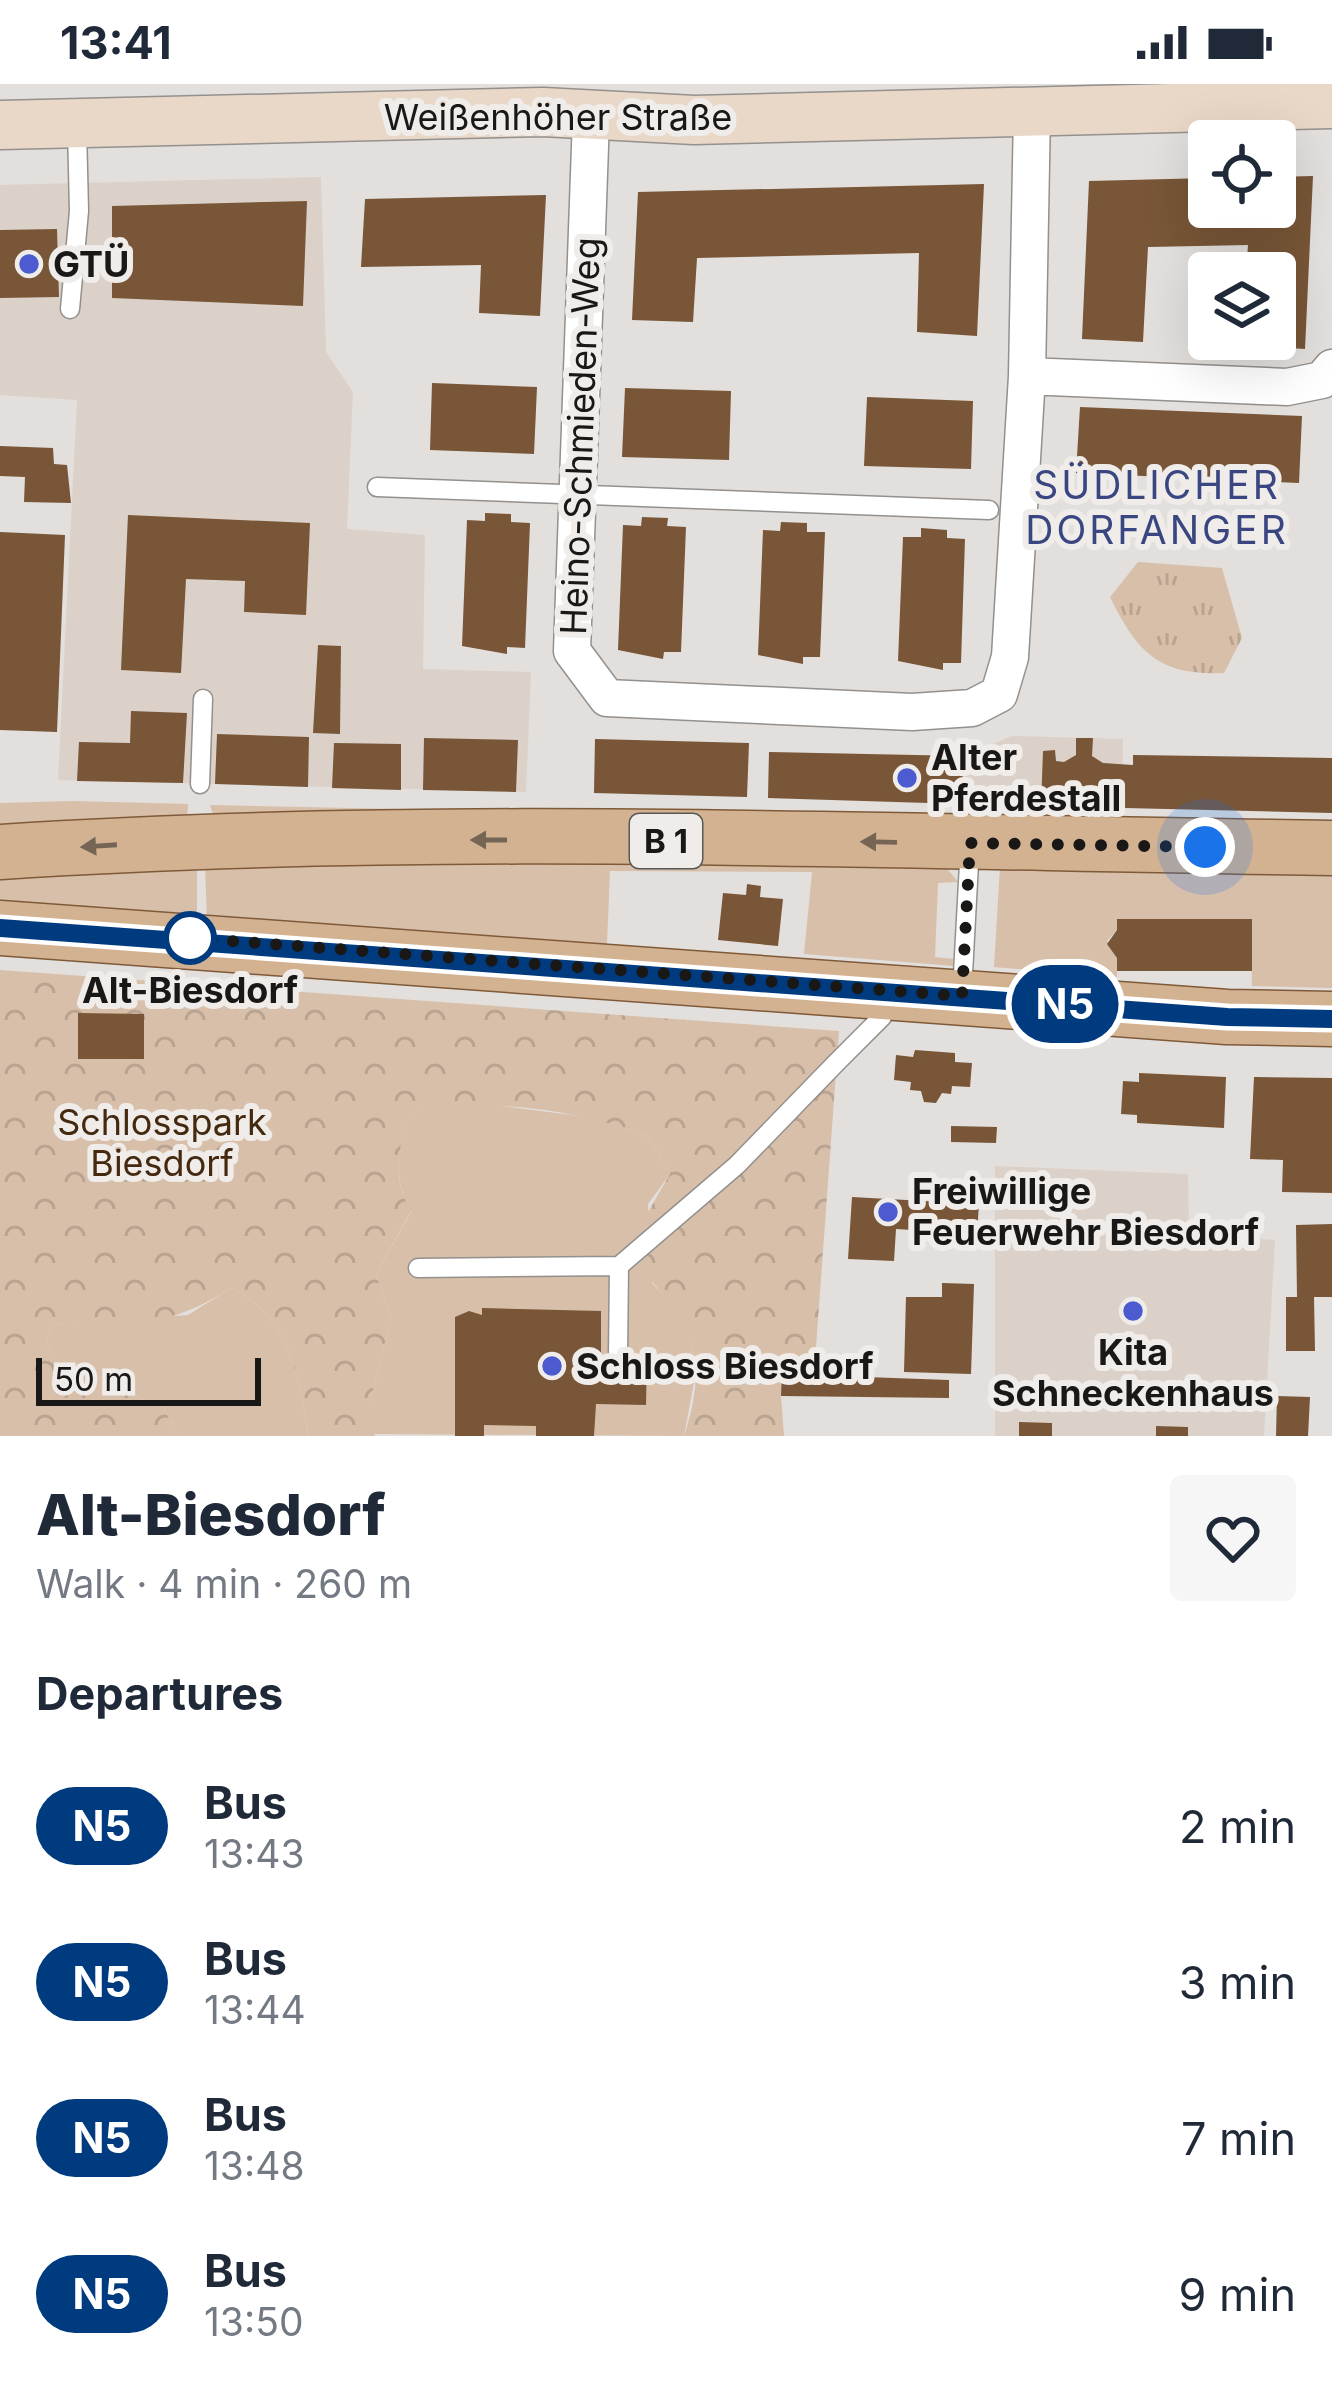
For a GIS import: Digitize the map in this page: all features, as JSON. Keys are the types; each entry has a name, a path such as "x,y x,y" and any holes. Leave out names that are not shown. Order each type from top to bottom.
{"main road":[{"name":"B 1","path":"0,852 165,842 1332,848"},
{"path":"0,928 1332,1019"}],"street":[{"name":"Weißenhöher Straße","path":"0,124 543,98 591,118 979,98 1032,112 1332,104"},
{"name":"Heino-Schmieden-Weg","path":"591,118 572,651 607,698 912,712 973,708 999,694 1010,657 1027,376 1032,112"},
{"path":"1027,376 1286,387 1322,380 1332,368"}],"lane":[{"path":"70,309 79,211 77,122"},
{"path":"377,487 988,510"},
{"path":"200,784 203,700"},
{"path":"962,996 970,843"},
{"path":"418,1268 620,1266 736,1165 882,1016 884,991"},
{"path":"618,1355 620,1266"}],"shaded area":[{"path":"321,177 326,352 353,392 347,529 425,535 423,669 531,672 526,792 58,780 77,400 0,395 0,185"},
{"path":"1012,736 1123,739 1122,810 768,798 769,752 963,756"},
{"name":"Kita Schneckenhaus","path":"995,1166 1188,1174 1189,1234 1275,1240 1264,1436 995,1436"}],"green space":[{"path":"1138,562 1222,568 1242,638 1224,673 1166,665 1130,632 1110,597"},
{"path":"0,803 188,804 187,822 0,831"},
{"path":"210,805 399,809 394,822 215,821"},
{"path":"197,861 197,925 0,914 0,871"},
{"path":"205,862 945,866 958,882 938,883 935,957 955,959 954,966 804,954 812,872 610,871 607,944 594,955 207,925"},
{"path":"1000,867 1332,869 1332,988 1252,986 1251,919 1118,919 1117,930 1107,941 1117,958 1117,977 994,967"},
{"name":"Schlosspark Biesdorf","path":"0,970 839,1031 814,1375 781,1396 784,1436 684,1436 693,1404 694,1353 677,1314 626,1250 670,1174 646,1134 559,1112 470,1106 411,1113 403,1138 399,1174 411,1211 376,1275 391,1318 370,1402 375,1436 308,1436 288,1350 266,1314 231,1288 164,1318 52,1325 46,1341 69,1389 122,1391 164,1408 177,1436 0,1436"},
{"path":"464,1101 595,1118 646,1134 670,1174 648,1204 652,1283 684,1317 697,1366 684,1436 372,1434 370,1402 391,1318 376,1275 411,1212 399,1174 402,1138 411,1113"},
{"path":"231,1288 266,1314 288,1350 308,1436 177,1436 164,1408 122,1391 69,1390 46,1341 52,1325 188,1315"}],"building":[{"path":"1296,176 1313,176 1305,349 1296,348 1296,252 1248,252 1248,245 1148,247 1143,342 1082,339 1089,181 1188,179 1188,228 1296,228"},
{"path":"984,184 977,336 917,332 919,253 697,258 693,322 632,320 638,192"},
{"path":"546,195 540,316 479,313 481,265 361,267 365,199"},
{"path":"307,201 303,306 112,298 112,206"},
{"name":"GTÜ","path":"57,229 59,297 0,298 0,230"},
{"path":"432,383 537,387 534,454 430,450"},
{"path":"625,388 731,391 729,460 622,457"},
{"path":"867,397 973,401 971,469 864,466"},
{"path":"1080,407 1302,416 1299,483 1076,473"},
{"path":"0,446 53,448 54,464 67,465 71,503 24,502 25,477 0,476"},
{"path":"485,513 511,514 511,522 530,523 525,648 507,647 507,654 462,646 467,520 485,521"},
{"path":"128,515 310,523 306,615 244,612 245,581 186,579 181,673 121,670"},
{"path":"642,517 668,518 667,526 686,527 681,652 664,652 663,659 618,650 623,525 641,526"},
{"path":"781,522 807,523 807,532 825,532 820,657 803,657 803,664 758,655 763,530 780,531"},
{"path":"921,528 947,530 947,538 965,539 961,663 943,663 943,670 898,661 903,537 921,537"},
{"path":"0,532 65,535 57,732 0,730"},
{"path":"318,645 341,646 340,734 313,733"},
{"path":"131,711 187,713 183,783 77,781 79,742 130,743"},
{"path":"217,734 309,737 308,787 215,784"},
{"path":"424,738 518,740 516,792 423,790"},
{"path":"1076,738 1093,738 1092,756 1103,763 1133,765 1133,755 1332,758 1332,813 1041,806 1043,751 1055,750 1056,761 1064,762 1076,755"},
{"path":"595,739 749,743 747,797 594,793"},
{"path":"334,743 401,744 401,790 332,788"},
{"path":"769,752 963,756 962,804 768,798"},
{"path":"747,884 761,886 760,897 783,899 778,946 718,940 723,893 746,895"},
{"path":"1117,919 1252,919 1252,971 1117,971 1117,958 1107,944 1117,930"},
{"path":"78,1013 144,1014 144,1059 78,1059"},
{"path":"915,1050 955,1053 955,1062 972,1063 970,1087 952,1086 951,1094 942,1093 936,1103 924,1102 921,1091 910,1090 911,1082 894,1080 896,1055 913,1057"},
{"path":"1139,1073 1226,1077 1224,1128 1137,1123 1137,1115 1121,1114 1123,1081 1139,1082"},
{"path":"1254,1077 1332,1078 1332,1193 1282,1192 1283,1160 1250,1159"},
{"path":"951,1126 997,1127 996,1143 951,1142"},
{"path":"852,1197 979,1204 977,1234 896,1229 894,1261 848,1259"},
{"path":"1332,1224 1332,1297 1314,1297 1315,1351 1286,1351 1286,1297 1297,1297 1296,1225"},
{"path":"942,1283 974,1284 971,1374 904,1372 906,1297 942,1297"},
{"name":"Schloss Biesdorf","path":"482,1308 601,1311 601,1355 647,1357 646,1405 596,1404 594,1436 536,1436 536,1426 484,1425 484,1436 455,1436 455,1317 469,1311 482,1315"},
{"path":"782,1374 949,1380 949,1398 781,1396"},
{"path":"1277,1396 1310,1397 1308,1436 1276,1436"},
{"path":"1019,1422 1052,1423 1052,1436 1019,1436"},
{"path":"1156,1426 1188,1427 1188,1436 1156,1436"}],"bus line":[{"name":"N5","path":"0,928 190,938 1227,1017 1332,1019"}],"place":[{"name":"GTÜ","path":"29,264"},
{"name":"Alter Pferdestall","path":"907,778"},
{"name":"Alt-Biesdorf","path":"190,938"},
{"name":"Freiwillige Feuerwehr Biesdorf","path":"888,1212"},
{"name":"Kita Schneckenhaus","path":"1133,1311"},
{"name":"Schloss Biesdorf","path":"552,1366"}],"district":[{"name":"SÜDLICHER DORFANGER","path":"1157,508"}],"route":[{"path":"190,938 962,996 970,843 1205,847"}]}
